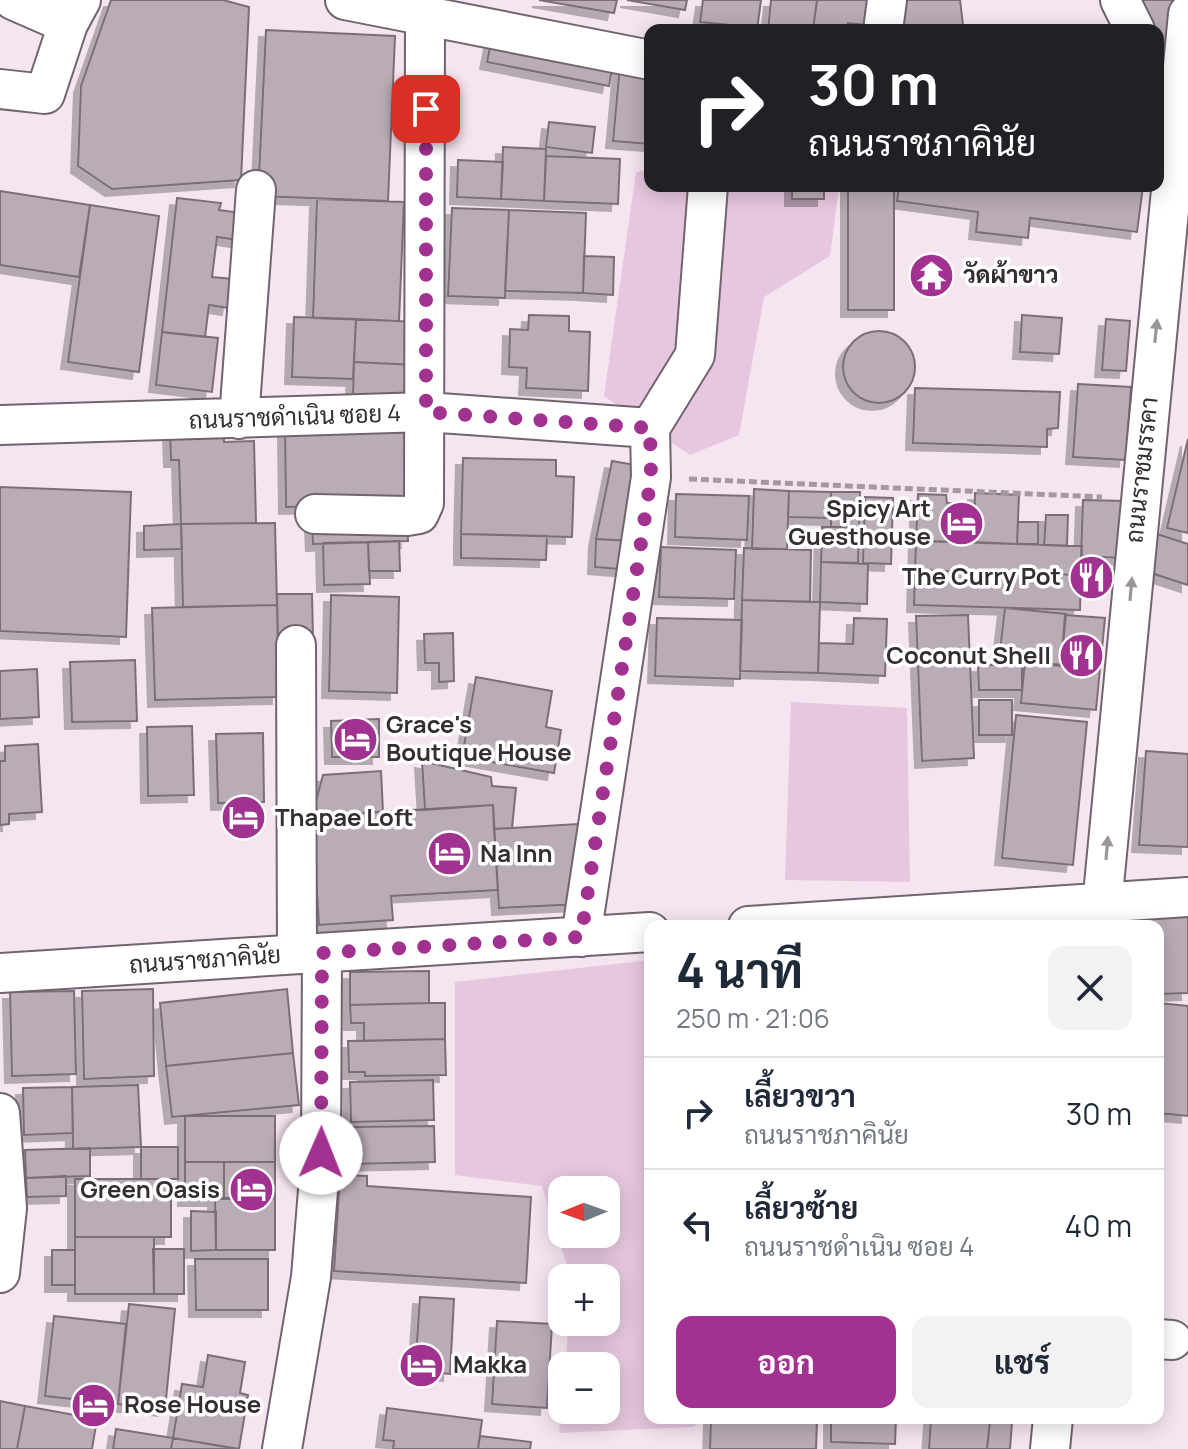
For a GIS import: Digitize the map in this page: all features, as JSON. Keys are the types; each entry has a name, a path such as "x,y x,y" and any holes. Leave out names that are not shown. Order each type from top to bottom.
{"street":[{"path":"0,89 45,94 74,12 13,0"},
{"path":"345,0 423,9 644,59"},
{"path":"884,24 887,0"},
{"path":"1120,0 1132,24"},
{"path":"315,514 419,514 424,503 423,9"},
{"name":"ถนนราชมรรคา","path":"1101,915 1188,14"},
{"path":"1164,93 1176,119"},
{"path":"239,419 256,190"},
{"path":"581,937 651,477 650,428 695,355 708,192"},
{"name":"ถนนราชดำเนิน ซอย 4","path":"0,425 426,412 650,428"},
{"path":"282,1449 311,1277 321,1153 296,645"},
{"path":"941,920 1101,915 1188,897"},
{"name":"ถนนราชภาคินัย","path":"0,973 644,932"},
{"path":"0,1113 7,1208 0,1273"},
{"path":"1050,1449 1052,1424"}],"path":[{"path":"651,477 1139,499"}],"shaded area":[{"path":"644,171 644,192 838,192 830,256 764,297 739,435 690,455 604,396 636,172"},
{"path":"791,702 907,708 910,882 785,880"},
{"path":"644,961 644,1424 697,1424 692,1427 559,1433 560,1424 620,1424 620,1352 566,1352 568,1336 620,1336 620,1264 567,1264 562,1248 620,1248 620,1176 548,1176 548,1205 542,1186 455,1175 455,982"}],"building":[{"path":"111,0 223,0 249,7 241,180 112,189 78,166 81,86"},
{"path":"539,0 617,0 614,13"},
{"path":"627,0 687,0 685,10"},
{"path":"703,0 761,0 758,24 700,22"},
{"path":"771,0 817,0 814,24 769,24"},
{"path":"817,0 878,0 875,24 814,24"},
{"path":"901,0 960,0 963,24 903,24"},
{"path":"1134,0 1177,0 1173,53 1164,53 1164,24 1145,24"},
{"path":"266,30 395,36 388,201 258,196"},
{"path":"493,33 614,57 609,86 487,62"},
{"path":"620,65 644,67 644,144 613,141"},
{"path":"549,122 595,127 592,153 546,147"},
{"path":"503,147 546,149 544,201 501,199"},
{"path":"546,156 620,159 618,204 544,201"},
{"path":"458,160 503,162 501,199 457,197"},
{"path":"0,191 90,205 79,277 0,265"},
{"path":"792,192 824,192 824,199 792,199"},
{"path":"848,192 894,192 894,310 848,310"},
{"path":"898,192 1142,192 1137,232 1030,218 1028,238 976,232 978,212 897,201"},
{"path":"177,198 221,203 219,210 241,213 238,240 217,237 212,277 233,279 229,308 209,305 205,337 162,332"},
{"path":"317,199 404,202 399,321 313,318"},
{"path":"90,205 159,216 139,372 68,362"},
{"path":"452,208 509,210 505,298 448,296"},
{"path":"509,210 586,213 583,293 505,291"},
{"path":"584,256 614,257 613,295 583,293"},
{"path":"529,315 569,316 569,331 590,332 588,391 526,388 527,368 509,367 510,329 528,330"},
{"path":"1022,315 1062,318 1059,354 1020,352"},
{"path":"294,317 356,319 353,379 292,377"},
{"path":"356,319 417,322 415,365 354,362"},
{"path":"1106,319 1130,321 1126,371 1102,370"},
{"path":"879,331 899,337 909,347 915,367 909,387 899,397 879,403 859,397 849,387 843,367 849,347 859,337"},
{"path":"162,332 218,338 212,392 156,385"},
{"path":"354,362 415,365 414,399 353,396"},
{"path":"1078,384 1131,387 1126,460 1073,457"},
{"path":"915,388 1060,392 1058,428 1047,429 1047,447 913,443"},
{"path":"415,428 417,504 286,507 285,430"},
{"path":"224,431 224,442 254,441 256,523 181,524 179,460 171,460 170,432"},
{"path":"1188,439 1188,533 1167,528"},
{"path":"463,458 556,460 556,476 574,477 572,537 461,534"},
{"path":"612,461 647,467 632,541 596,539"},
{"path":"0,487 131,492 126,637 0,631"},
{"path":"754,489 789,491 787,549 752,549"},
{"path":"789,491 831,492 831,518 788,517"},
{"path":"831,492 860,492 859,527 831,527"},
{"path":"975,493 1019,495 1017,544 974,542"},
{"path":"676,494 749,496 747,540 675,537"},
{"path":"918,494 946,495 947,503 975,504 974,542 916,541"},
{"path":"865,497 893,498 891,564 863,563"},
{"path":"1083,500 1125,501 1124,558 1081,556"},
{"path":"1046,515 1068,515 1067,546 1044,545"},
{"path":"407,521 408,541 313,544 312,523"},
{"path":"1018,522 1038,522 1038,544 1017,544"},
{"path":"275,523 277,605 183,607 181,524"},
{"path":"181,524 182,549 144,550 144,526"},
{"path":"822,527 859,527 858,563 821,562"},
{"path":"461,534 547,536 546,560 461,558"},
{"path":"1157,534 1188,544 1188,585 1145,571"},
{"path":"596,539 632,541 631,570 595,567"},
{"path":"399,541 400,571 369,571 368,542"},
{"path":"916,541 1082,546 1081,575 915,570"},
{"path":"368,542 370,584 324,585 323,543"},
{"path":"661,547 736,550 734,599 659,597"},
{"path":"744,548 811,550 810,602 742,600"},
{"path":"821,562 868,564 867,604 820,602"},
{"path":"915,570 1081,575 1080,610 914,605"},
{"path":"277,594 312,594 313,638 278,640"},
{"path":"331,595 399,597 397,693 329,691"},
{"path":"742,600 820,602 818,673 740,671"},
{"path":"277,605 279,697 155,700 152,608"},
{"path":"1005,608 1066,614 1061,666 999,659"},
{"path":"968,615 974,758 922,761 916,616"},
{"path":"1065,615 1105,618 1100,669 1061,666"},
{"path":"657,618 742,620 740,679 655,676"},
{"path":"854,618 887,619 885,676 818,673 819,643 853,644"},
{"path":"453,633 454,681 439,682 439,663 425,663 424,634"},
{"path":"135,660 137,721 72,722 70,662"},
{"path":"1025,661 1100,669 1096,710 1021,703"},
{"path":"978,665 1022,665 1022,690 979,690"},
{"path":"37,669 39,717 0,719 0,671"},
{"path":"476,677 552,691 546,727 561,730 554,773 462,757"},
{"path":"979,700 1012,700 1012,735 979,735"},
{"path":"1016,715 1087,722 1073,865 1002,858"},
{"name":"Grace's Boutique House","path":"379,719 379,757 332,757 331,721"},
{"path":"192,726 194,795 148,796 147,727"},
{"path":"263,733 264,802 218,803 216,734"},
{"path":"38,744 42,812 9,814 9,824 0,825 0,761 5,761 5,746"},
{"path":"1146,751 1188,754 1188,847 1139,845"},
{"path":"422,761 491,777 492,786 516,788 512,828 494,829 493,805 425,810"},
{"path":"381,771 383,812 312,816 323,775"},
{"path":"493,805 498,890 391,896 393,920 319,925 312,816"},
{"path":"594,823 581,904 499,908 494,829"},
{"path":"1188,915 1188,993 1164,994 1164,920 1144,918"},
{"path":"429,971 429,1003 350,1005 350,972"},
{"path":"153,989 154,1076 84,1079 82,991"},
{"path":"287,989 293,1053 166,1066 160,1003"},
{"path":"74,991 76,1074 12,1076 10,992"},
{"path":"445,1003 445,1039 364,1041 364,1023 351,1023 350,1005"},
{"path":"1164,1004 1188,1006 1188,1116 1164,1114"},
{"path":"445,1039 446,1075 365,1076 365,1072 349,1072 348,1041"},
{"path":"293,1053 299,1105 172,1117 166,1066"},
{"path":"433,1080 434,1120 351,1122 350,1082"},
{"path":"138,1085 141,1147 73,1149 72,1087"},
{"path":"72,1087 73,1133 24,1135 23,1088"},
{"path":"185,1116 275,1116 275,1162 185,1162"},
{"path":"434,1126 435,1162 350,1164 350,1127"},
{"path":"141,1147 178,1147 178,1179 141,1179"},
{"path":"90,1148 90,1176 26,1178 25,1150"},
{"path":"185,1162 224,1162 224,1199 185,1199"},
{"path":"224,1162 275,1162 275,1198 224,1199"},
{"path":"340,1175 367,1176 367,1186 531,1197 526,1283 334,1271"},
{"path":"66,1176 66,1196 27,1197 26,1178"},
{"path":"75,1179 171,1179 171,1237 75,1237"},
{"path":"215,1198 275,1198 275,1250 216,1250"},
{"path":"191,1211 216,1212 216,1250 191,1251"},
{"path":"75,1237 154,1237 154,1294 75,1294"},
{"path":"153,1249 184,1249 184,1294 154,1294"},
{"path":"52,1250 75,1250 75,1285 52,1285"},
{"path":"195,1259 268,1259 268,1310 196,1310"},
{"path":"420,1297 454,1299 450,1374 415,1371"},
{"path":"129,1304 175,1309 165,1409 118,1404"},
{"path":"54,1316 126,1324 118,1404 45,1396"},
{"path":"497,1321 548,1324 548,1336 551,1336 547,1408 492,1404"},
{"path":"208,1355 245,1362 240,1393 248,1395 239,1449 173,1438 182,1384 203,1387"},
{"path":"0,1401 25,1406 17,1449 0,1449"},
{"path":"25,1406 97,1419 92,1449 17,1449"},
{"path":"387,1408 482,1420 478,1449 393,1449 394,1441 383,1440"},
{"path":"711,1424 817,1424 816,1449 710,1449"},
{"path":"831,1424 896,1424 895,1444 831,1442"},
{"path":"931,1424 990,1424 987,1449 929,1449"},
{"path":"990,1424 1012,1424 1010,1449 987,1449"},
{"path":"116,1429 173,1438 171,1449 113,1449"},
{"path":"480,1436 531,1442 530,1449 478,1449"},
{"path":"173,1438 238,1449 171,1449"}],"place":[{"name":"วัดผ้าขาว","path":"932,275"},
{"name":"Spicy Art Guesthouse","path":"962,523"},
{"name":"The Curry Pot","path":"1092,577"},
{"name":"Coconut Shell","path":"1082,656"},
{"name":"Grace's Boutique House","path":"355,739"},
{"name":"Thapae Loft","path":"244,818"},
{"name":"Na Inn","path":"449,854"},
{"name":"Green Oasis","path":"251,1190"},
{"name":"Makka","path":"422,1365"},
{"name":"Rose House","path":"93,1405"}],"route":[{"path":"321,1153 322,953 581,937 651,477 650,428 426,412 426,109"}]}
